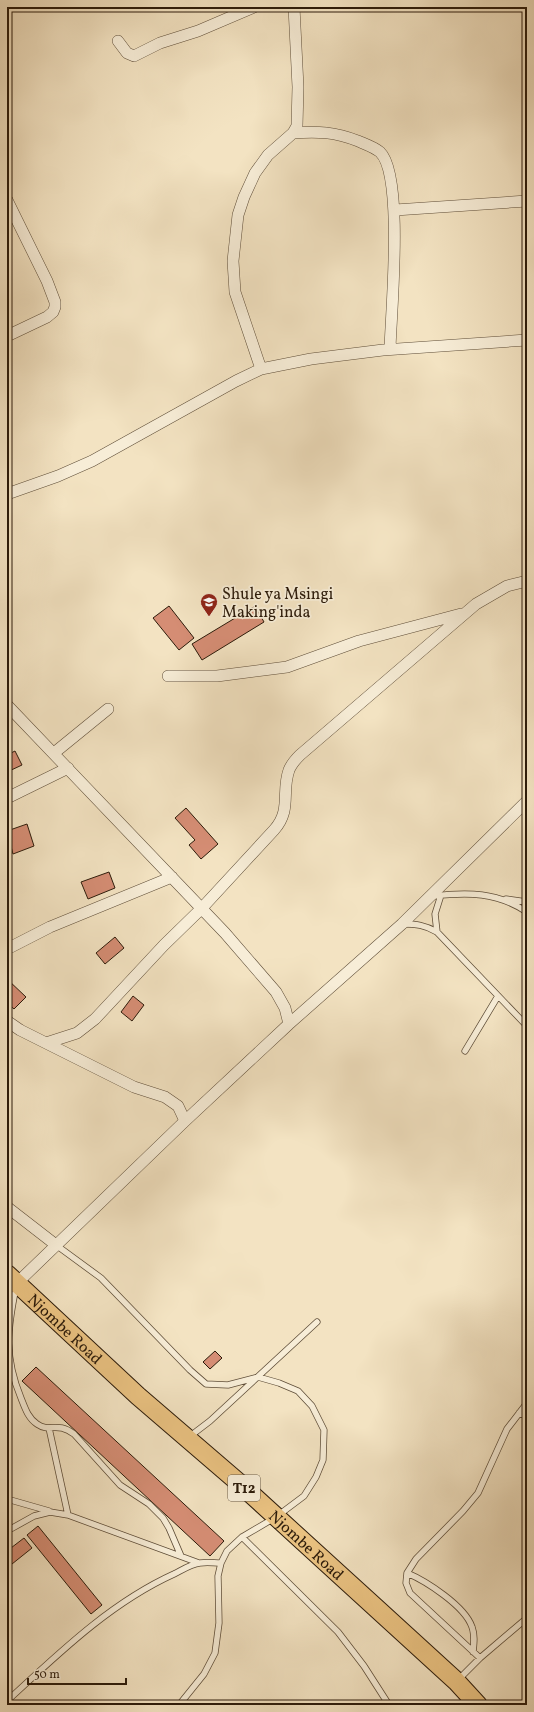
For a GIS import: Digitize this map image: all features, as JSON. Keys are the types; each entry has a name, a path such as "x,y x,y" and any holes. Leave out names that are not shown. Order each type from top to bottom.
{"highway":[{"name":"Njombe Road","path":"12,1279 138,1396 276,1517 456,1682 478,1705"}],"street":[{"path":"118,41 127,52 134,56 155,46 198,31 254,7"},
{"path":"261,369 235,292 233,261 238,215 255,173 268,155 293,133 297,126 298,110 294,7"},
{"path":"293,133 316,131 340,134 365,144 379,152 387,162 395,210 390,349"},
{"path":"7,200 47,281 56,307 47,317 7,336"},
{"path":"395,210 527,201"},
{"path":"7,494 58,476 92,461 230,384 261,369 311,358 390,349 527,340"},
{"path":"46,1043 63,1039 86,1027 164,945 202,908 281,821 284,812 287,781 290,769 300,755 476,604 507,586 527,581"},
{"path":"168,676 217,676 287,667 359,641 466,613"},
{"path":"7,705 226,933 276,992 283,1003 289,1024"},
{"path":"54,753 108,709"},
{"path":"7,798 68,768"},
{"path":"12,1279 56,1245 289,1024 435,896 527,801"},
{"path":"7,949 50,927 172,877"},
{"path":"7,1021 20,1030 134,1087 165,1097 178,1106 185,1121"},
{"path":"7,1207 56,1245"}],"lane":[{"path":"437,932 435,896 475,894 527,902"},
{"path":"501,898 527,912"},
{"path":"402,924 427,926 437,932 527,1026"},
{"path":"465,1051 498,996"},
{"path":"56,1245 100,1278 190,1370 206,1384 228,1385 258,1377 280,1383 298,1391 312,1406 324,1430 322,1460 316,1478 304,1496 276,1517 242,1537 227,1551 221,1563 218,1576 219,1623 215,1653 204,1674 179,1705"},
{"path":"12,1279 8,1345 11,1370 30,1418 38,1425 49,1428 61,1426 67,1428 74,1434 120,1485 154,1509 169,1528 180,1556"},
{"path":"187,1438 210,1421 317,1322"},
{"path":"480,1658 410,1593 406,1584 407,1572 416,1559 463,1511 478,1493 507,1429 527,1403"},
{"path":"519,1413 527,1415"},
{"path":"49,1428 68,1515"},
{"path":"7,1499 50,1512 68,1515 113,1533 198,1563 221,1563"},
{"path":"7,1531 34,1516 50,1512"},
{"path":"242,1537 338,1632 364,1666 389,1705"},
{"path":"7,1701 77,1638 110,1611 164,1578 198,1563"},
{"path":"407,1572 435,1588 459,1609 471,1625 474,1639 473,1652"},
{"path":"456,1682 480,1658 527,1618"}],"building":[{"path":"169,606 194,638 179,650 153,618"},
{"path":"255,606 264,622 202,660 192,644"},
{"path":"15,751 22,765 7,772 7,755"},
{"path":"186,808 218,844 201,859 189,845 195,840 175,818"},
{"path":"27,824 34,846 13,854 7,831"},
{"path":"109,872 115,888 88,899 81,882"},
{"path":"115,937 124,948 105,964 96,953"},
{"path":"7,979 26,997 14,1009 7,1003"},
{"path":"133,996 144,1005 132,1021 121,1012"},
{"path":"215,1351 222,1358 210,1369 203,1362"},
{"path":"36,1367 224,1541 210,1556 22,1381"},
{"path":"38,1526 102,1605 91,1614 27,1535"},
{"path":"24,1538 32,1548 7,1568 7,1551"}],"place":[{"name":"Shule ya Msingi Making'inda","path":"209,617"}]}
